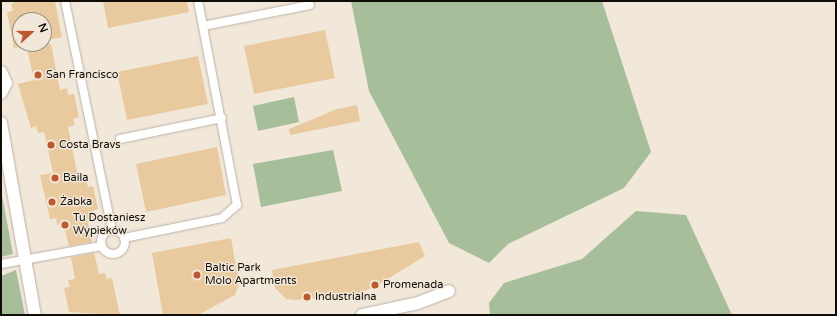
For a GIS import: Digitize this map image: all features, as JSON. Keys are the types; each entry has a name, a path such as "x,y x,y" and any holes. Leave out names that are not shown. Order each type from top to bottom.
{"street":[{"path":"1,72 6,83 1,93"},
{"path":"1,123 35,315"},
{"path":"362,315 418,303 449,291"}],"lane":[{"path":"65,1 112,229 124,238 232,213 238,196 198,1"},
{"path":"203,26 310,5"},
{"path":"120,139 222,118"},
{"path":"101,246 102,235 112,229"},
{"path":"101,246 108,253 117,253 124,247 124,238"},
{"path":"3,266 101,246"}],"green space":[{"path":"351,1 602,1 651,152 624,188 508,244 489,263 449,243 369,91"},
{"path":"294,97 299,122 258,131 253,106"},
{"path":"333,150 342,191 261,207 253,164"},
{"path":"1,190 13,254 1,257"},
{"path":"636,211 686,215 732,315 490,315 489,303 504,283 582,259"},
{"path":"16,270 25,315 1,315 1,276"}],"building":[{"path":"17,1 55,1 62,37 52,39 52,12 12,12 12,38 7,12 13,11 11,4"},
{"path":"103,1 187,1 189,12 108,28"},
{"path":"325,30 335,78 254,94 244,46"},
{"path":"52,49 60,90 67,88 68,95 74,94 79,117 73,119 75,125 68,127 79,182 86,180 88,187 93,186 98,209 92,211 94,217 87,219 92,242 69,246 63,223 57,225 56,218 50,219 40,175 53,173 44,132 38,133 36,126 31,128 18,84 34,80 28,52 52,52"},
{"path":"198,56 208,104 127,120 117,72"},
{"path":"357,105 360,121 290,135 289,129 337,109"},
{"path":"217,147 226,195 146,212 136,164"},
{"name":"Baltic Park Molo Apartments","path":"231,238 239,283 235,295 198,315 163,315 152,253"},
{"name":"Baltic Park Molo Apartments","path":"419,242 425,256 376,286 355,295 295,300 286,299 275,288 272,270"},
{"path":"94,253 99,274 105,273 107,279 112,278 120,315 69,312 64,288 70,287 68,280 75,279 71,257"}],"place":[{"name":"San Francisco","path":"38,75"},
{"name":"Costa Bravs","path":"51,145"},
{"name":"Baila","path":"55,178"},
{"name":"Żabka","path":"52,202"},
{"name":"Tu Dostaniesz Wypieków","path":"65,225"},
{"name":"Baltic Park Molo Apartments","path":"197,275"},
{"name":"Promenada","path":"375,285"},
{"name":"Industrialna","path":"307,297"}]}
